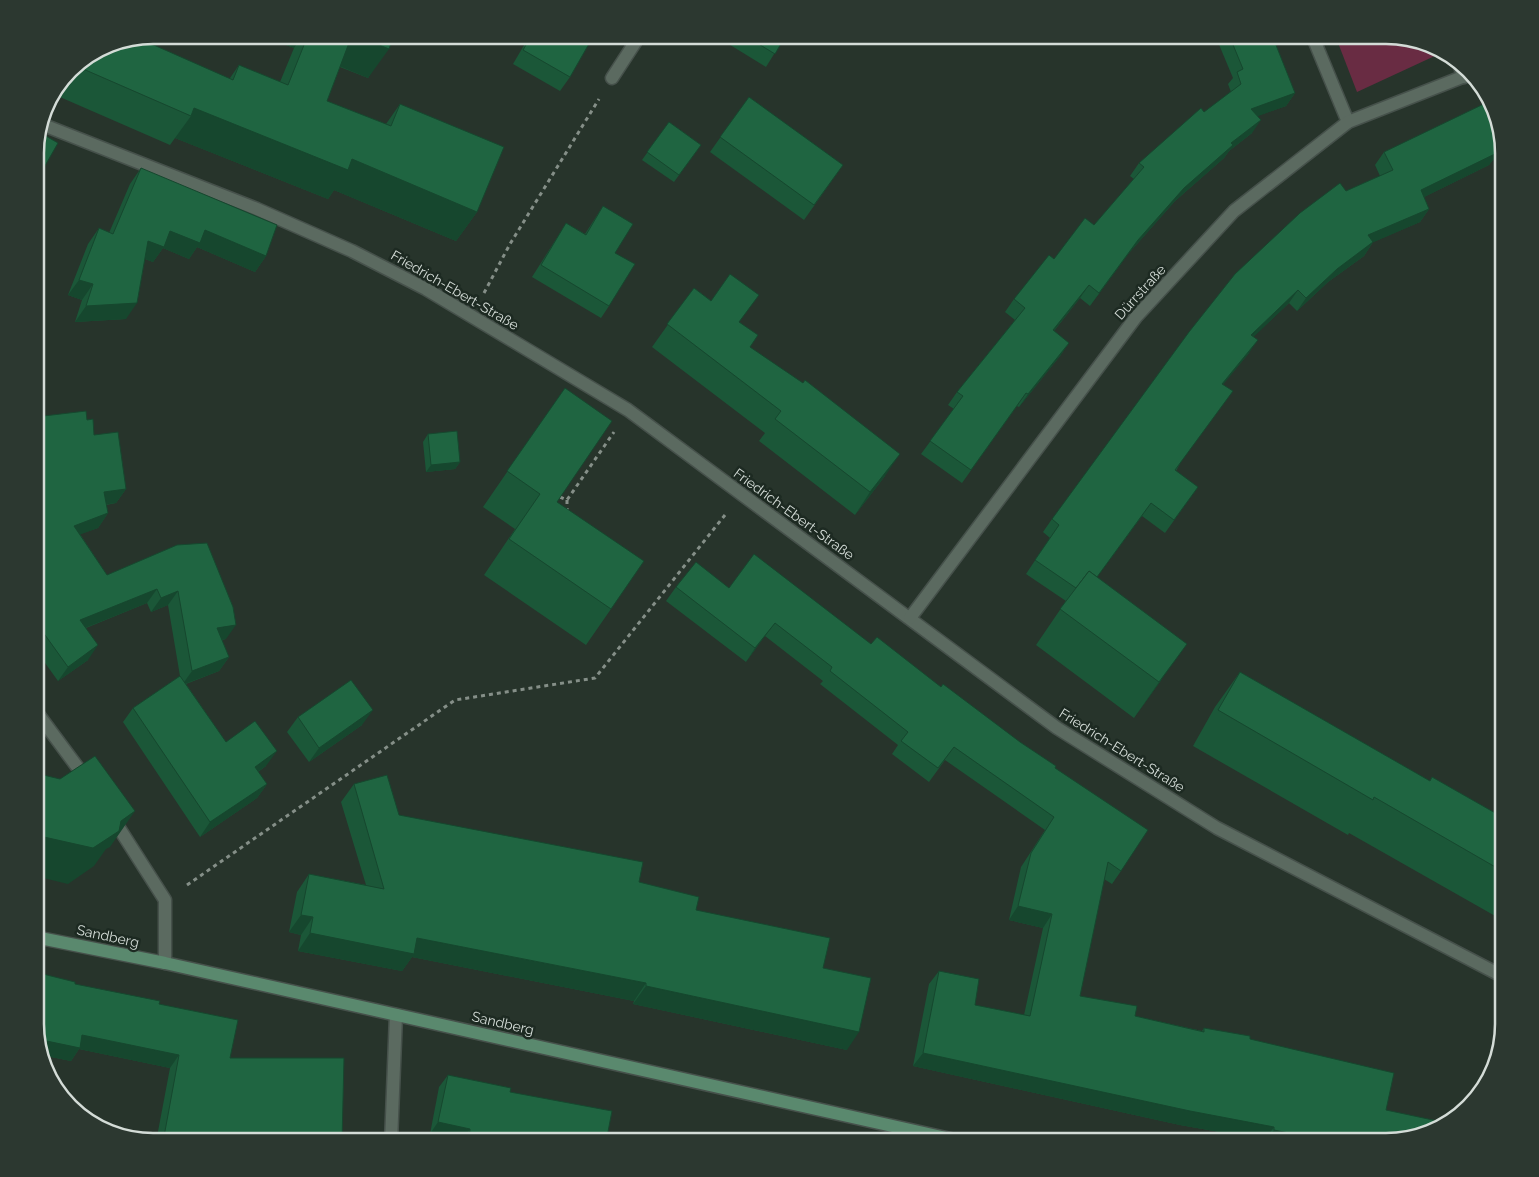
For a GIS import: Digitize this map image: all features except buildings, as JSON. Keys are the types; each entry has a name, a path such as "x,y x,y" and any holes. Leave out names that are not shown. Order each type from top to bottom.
{"main road":[{"name":"Sandberg","path":"44,938 165,963 924,1133"}],"street":[{"path":"612,78 634,44"},
{"path":"1316,44 1348,122"},
{"name":"Dürrstraße","path":"910,618 1136,317 1234,212 1348,122 1464,77"},
{"name":"Friedrich-Ebert-Straße","path":"47,126 257,210 352,251 419,285 628,410 1057,728 1217,828 1495,972"},
{"path":"44,722 100,798 165,900 165,963"},
{"path":"391,1133 396,1015"}],"path":[{"path":"472,316 510,244 612,78"},
{"path":"567,517 568,500 628,410"},
{"path":"165,900 455,700 595,678 741,495"},
{"path":"560,497 568,500"}],"shaded area":[{"path":"1338,44 1401,45 1414,47 1435,56 1357,92"}]}
